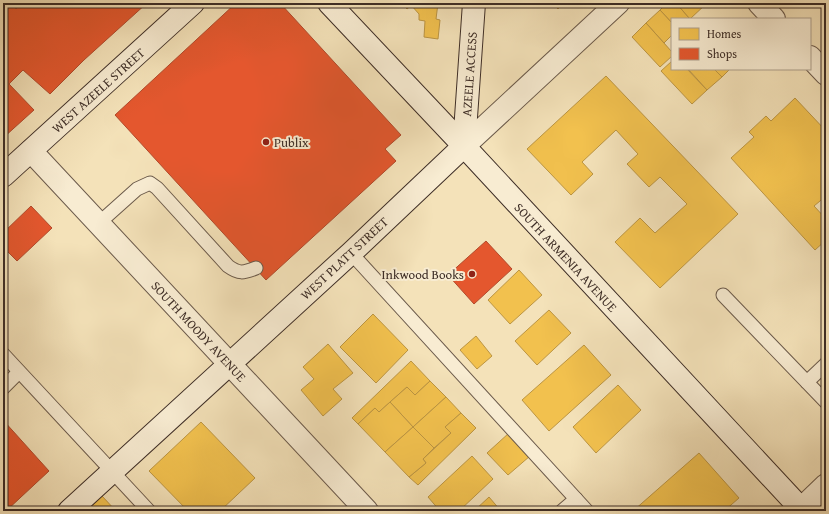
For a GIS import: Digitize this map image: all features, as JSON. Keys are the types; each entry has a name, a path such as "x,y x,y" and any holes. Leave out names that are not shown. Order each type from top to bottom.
{"main road":[{"name":"WEST AZEELE STREET","path":"3,176 193,3"},
{"name":"SOUTH ARMENIA AVENUE","path":"329,3 464,146 801,510"},
{"name":"AZEELE ACCESS","path":"464,146 474,3"},
{"name":"WEST PLATT STREET","path":"69,511 351,253 618,3"},
{"path":"759,3 773,18"},
{"path":"811,58 826,74"},
{"name":"SOUTH MOODY AVENUE","path":"31,151 367,511"},
{"path":"801,510 826,485"}],"lane":[{"path":"99,224 136,189 150,183 157,188 228,266 235,271 244,273 256,268"},
{"path":"351,253 587,511"},
{"path":"723,295 826,402"},
{"path":"3,354 149,511"},
{"path":"807,382 826,364"},
{"path":"3,388 20,372"},
{"path":"562,511 576,499"}],"building: Homes":[{"path":"401,3 414,3 407,9"},
{"path":"414,3 438,3 436,19 440,20 438,39 424,37 425,21 419,20 419,14 411,5"},
{"path":"552,3 563,3 558,9"},
{"path":"667,3 676,3 689,18 671,18 671,22 660,10"},
{"path":"676,3 707,3 691,18 689,18"},
{"path":"819,3 826,3 826,11"},
{"path":"660,10 671,22 671,36 664,43 646,23"},
{"path":"646,23 671,51 671,57 660,67 632,37"},
{"path":"671,62 671,70 688,70 707,90 692,104 661,71"},
{"path":"689,70 715,70 722,77 707,90"},
{"path":"715,70 729,70 722,77"},
{"path":"606,76 738,214 660,288 615,242 640,218 655,233 687,204 660,177 649,187 627,164 638,154 616,130 582,162 593,174 571,195 527,149"},
{"path":"795,98 826,131 826,196 814,206 826,219 826,240 815,250 731,158 754,137 749,132 766,116 771,121"},
{"path":"519,270 542,295 510,324 488,300"},
{"path":"549,310 571,333 537,365 515,341"},
{"path":"373,314 408,350 376,383 340,347"},
{"path":"476,336 492,356 477,369 460,350"},
{"path":"328,344 353,373 333,389 342,399 323,416 301,390 314,379 303,367"},
{"path":"584,345 611,375 549,431 522,400"},
{"path":"411,361 430,381 415,395 407,387 379,412 375,408 358,424 352,418"},
{"path":"430,381 446,397 413,427 390,402 407,387 415,395"},
{"path":"618,385 641,410 596,453 573,427"},
{"path":"446,397 461,413 445,427 451,433 434,448 413,427"},
{"path":"390,402 413,427 385,452 358,424 375,408 379,412"},
{"path":"461,413 476,428 418,485 409,477 426,463 423,459 451,433 445,427"},
{"path":"201,422 255,478 220,511 188,511 149,471"},
{"path":"413,427 434,448 423,459 426,463 409,477 385,452"},
{"path":"509,433 530,456 508,475 487,453"},
{"path":"699,453 739,498 724,511 633,511"},
{"path":"472,456 493,479 459,511 440,511 428,497"},
{"path":"102,496 116,511 85,511"},
{"path":"489,497 501,511 474,511"}],"building: Shops":[{"path":"3,3 10,3 16,9 22,3 147,3 84,60 50,94 23,70 9,84 34,110 3,138"},
{"name":"Publix","path":"236,3 280,3 401,135 385,149 396,161 266,280 115,115"},
{"path":"31,206 52,228 17,261 3,247 3,233"},
{"path":"486,241 512,269 474,304 448,275"},
{"path":"3,420 49,471 6,511 3,511"}],"place":[{"name":"Publix","path":"266,142"},
{"name":"Inkwood Books","path":"472,274"}]}
